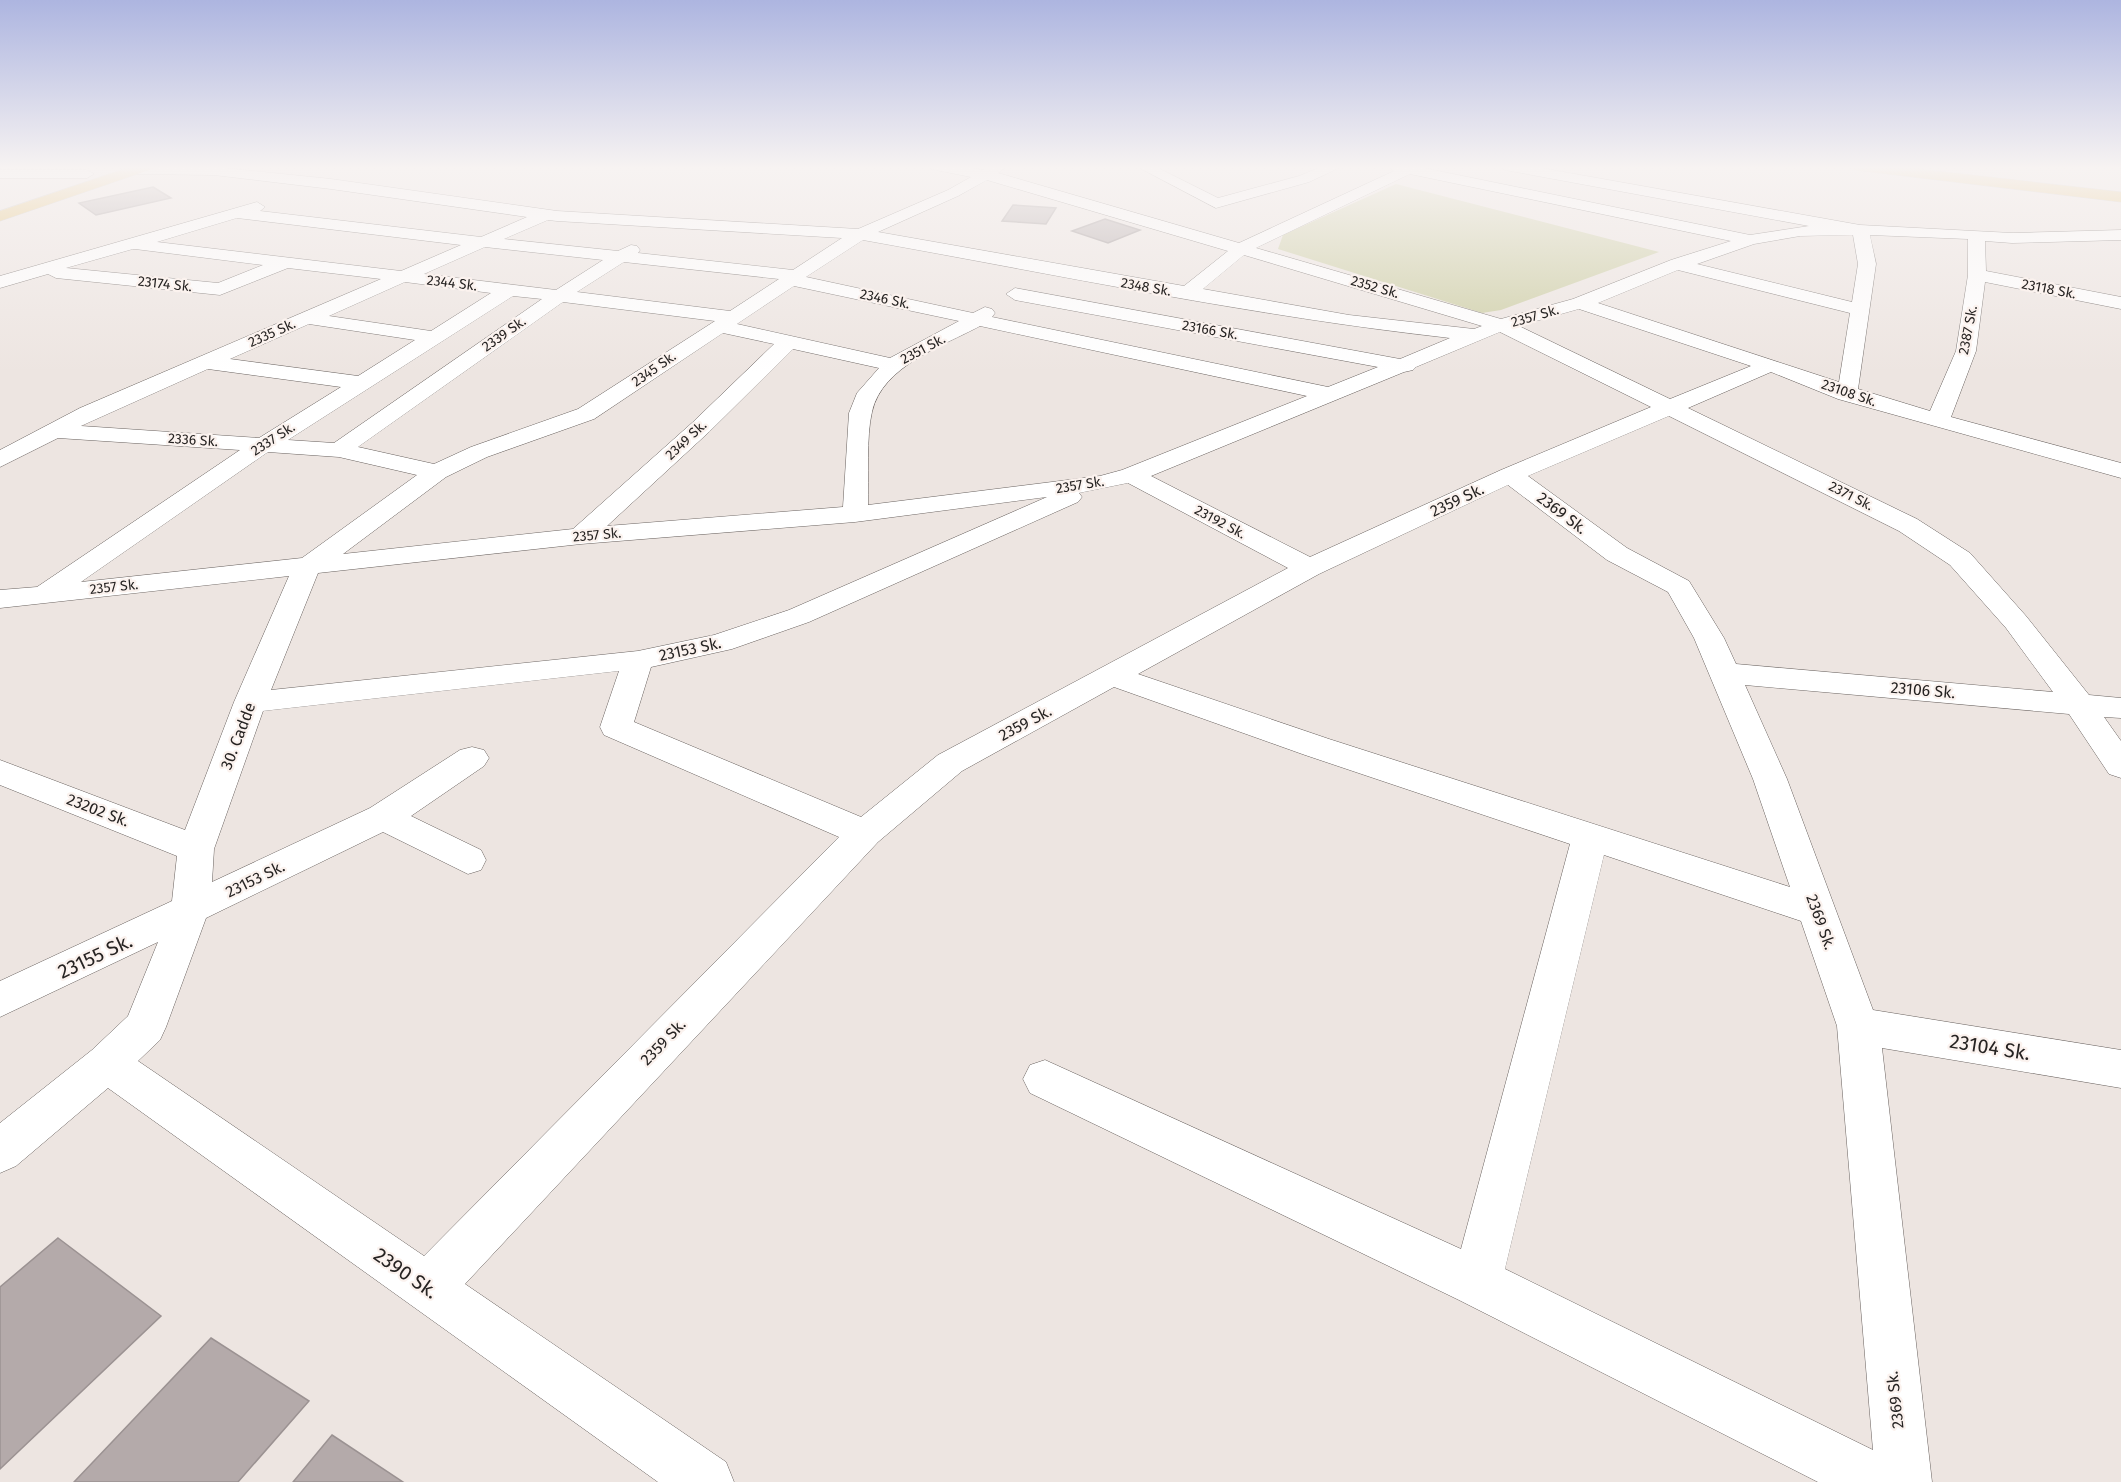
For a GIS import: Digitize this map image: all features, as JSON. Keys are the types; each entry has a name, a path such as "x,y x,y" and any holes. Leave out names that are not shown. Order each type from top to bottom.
{"street":[{"name":"2344 Sk.","path":"105,235 130,245 560,295 727,321 788,342 893,365"},
{"path":"0,282 163,235"},
{"name":"2346 Sk.","path":"421,235 624,255 795,278 1333,395"},
{"name":"2335 Sk.","path":"0,460 88,413 494,235"},
{"name":"2339 Sk.","path":"339,450 560,295 651,235"},
{"name":"2345 Sk.","path":"307,567 437,472 479,452 586,414 858,235"},
{"name":"2348 Sk.","path":"866,235 1186,294 1349,321 1478,335"},
{"name":"2352 Sk.","path":"1201,235 1501,325"},
{"path":"1186,294 1242,248 1267,235"},
{"path":"1729,235 1751,240"},
{"name":"2357 Sk.","path":"0,599 581,536 855,514 1101,483 1131,475 1406,366 1501,325 1580,303 1677,264 1751,240 1777,235"},
{"path":"1846,394 1851,379 1867,264 1861,235"},
{"name":"2387 Sk.","path":"1938,420 1966,351 1977,275 1976,235"},
{"name":"2357 Sk.","path":"1978,235 2012,238 2117,235"},
{"path":"2097,236 2121,245"},
{"path":"795,253 828,256"},
{"name":"23174 Sk.","path":"39,271 220,289 285,262"},
{"path":"1677,264 1860,310"},
{"name":"2351 Sk.","path":"855,514 861,413 868,393 893,365 1015,294 1060,271"},
{"name":"23118 Sk.","path":"1977,275 2121,303"},
{"name":"2337 Sk.","path":"42,595 265,444 509,290"},
{"name":"23166 Sk.","path":"1015,294 1406,366"},
{"name":"23108 Sk.","path":"1580,303 1770,365 1846,394 2121,471"},
{"path":"307,318 432,337"},
{"name":"2371 Sk.","path":"1501,325 1671,406 1908,525 1960,559 2016,622 2078,703 2121,766"},
{"name":"2349 Sk.","path":"581,536 701,427 788,342"},
{"path":"206,362 362,383"},
{"name":"2359 Sk.","path":"427,1288 865,833 950,763 1114,676 1309,568 1510,475 1770,365"},
{"name":"2336 Sk.","path":"55,431 339,450 437,472"},
{"name":"23192 Sk.","path":"1131,475 1309,568"},
{"name":"2369 Sk.","path":"1510,475 1617,554 1679,587 1709,638 1770,779 1858,1026 1904,1482"},
{"name":"23153 Sk.","path":"250,702 638,660 721,643 799,616 1101,483"},
{"name":"30. Cadde","path":"189,911 196,849 250,702 307,567"},
{"path":"638,660 616,727 865,833"},
{"name":"23106 Sk.","path":"1724,673 2121,708"},
{"path":"1114,676 1317,747 1817,911"},
{"name":"23153 Sk.","path":"189,911 383,817 472,758"},
{"name":"23202 Sk.","path":"0,772 196,849"},
{"path":"383,817 468,860"},
{"path":"1477,1282 1590,838"},
{"path":"0,1151 107,1064 145,1027 189,911"},
{"name":"23155 Sk.","path":"0,1000 189,911"},
{"name":"23104 Sk.","path":"1858,1026 2121,1069"},
{"name":"2390 Sk.","path":"107,1064 706,1482"},
{"path":"1045,1079 1477,1282 1877,1482"}],"green space":[{"path":"1283,235 1594,235 1659,252 1501,310 1482,313 1278,249"}],"building":[{"path":"1084,235 1127,235 1108,243"},
{"path":"58,1238 161,1316 0,1469 0,1287"},
{"path":"211,1338 309,1401 238,1482 74,1482"},
{"path":"332,1435 403,1482 293,1482"}]}
